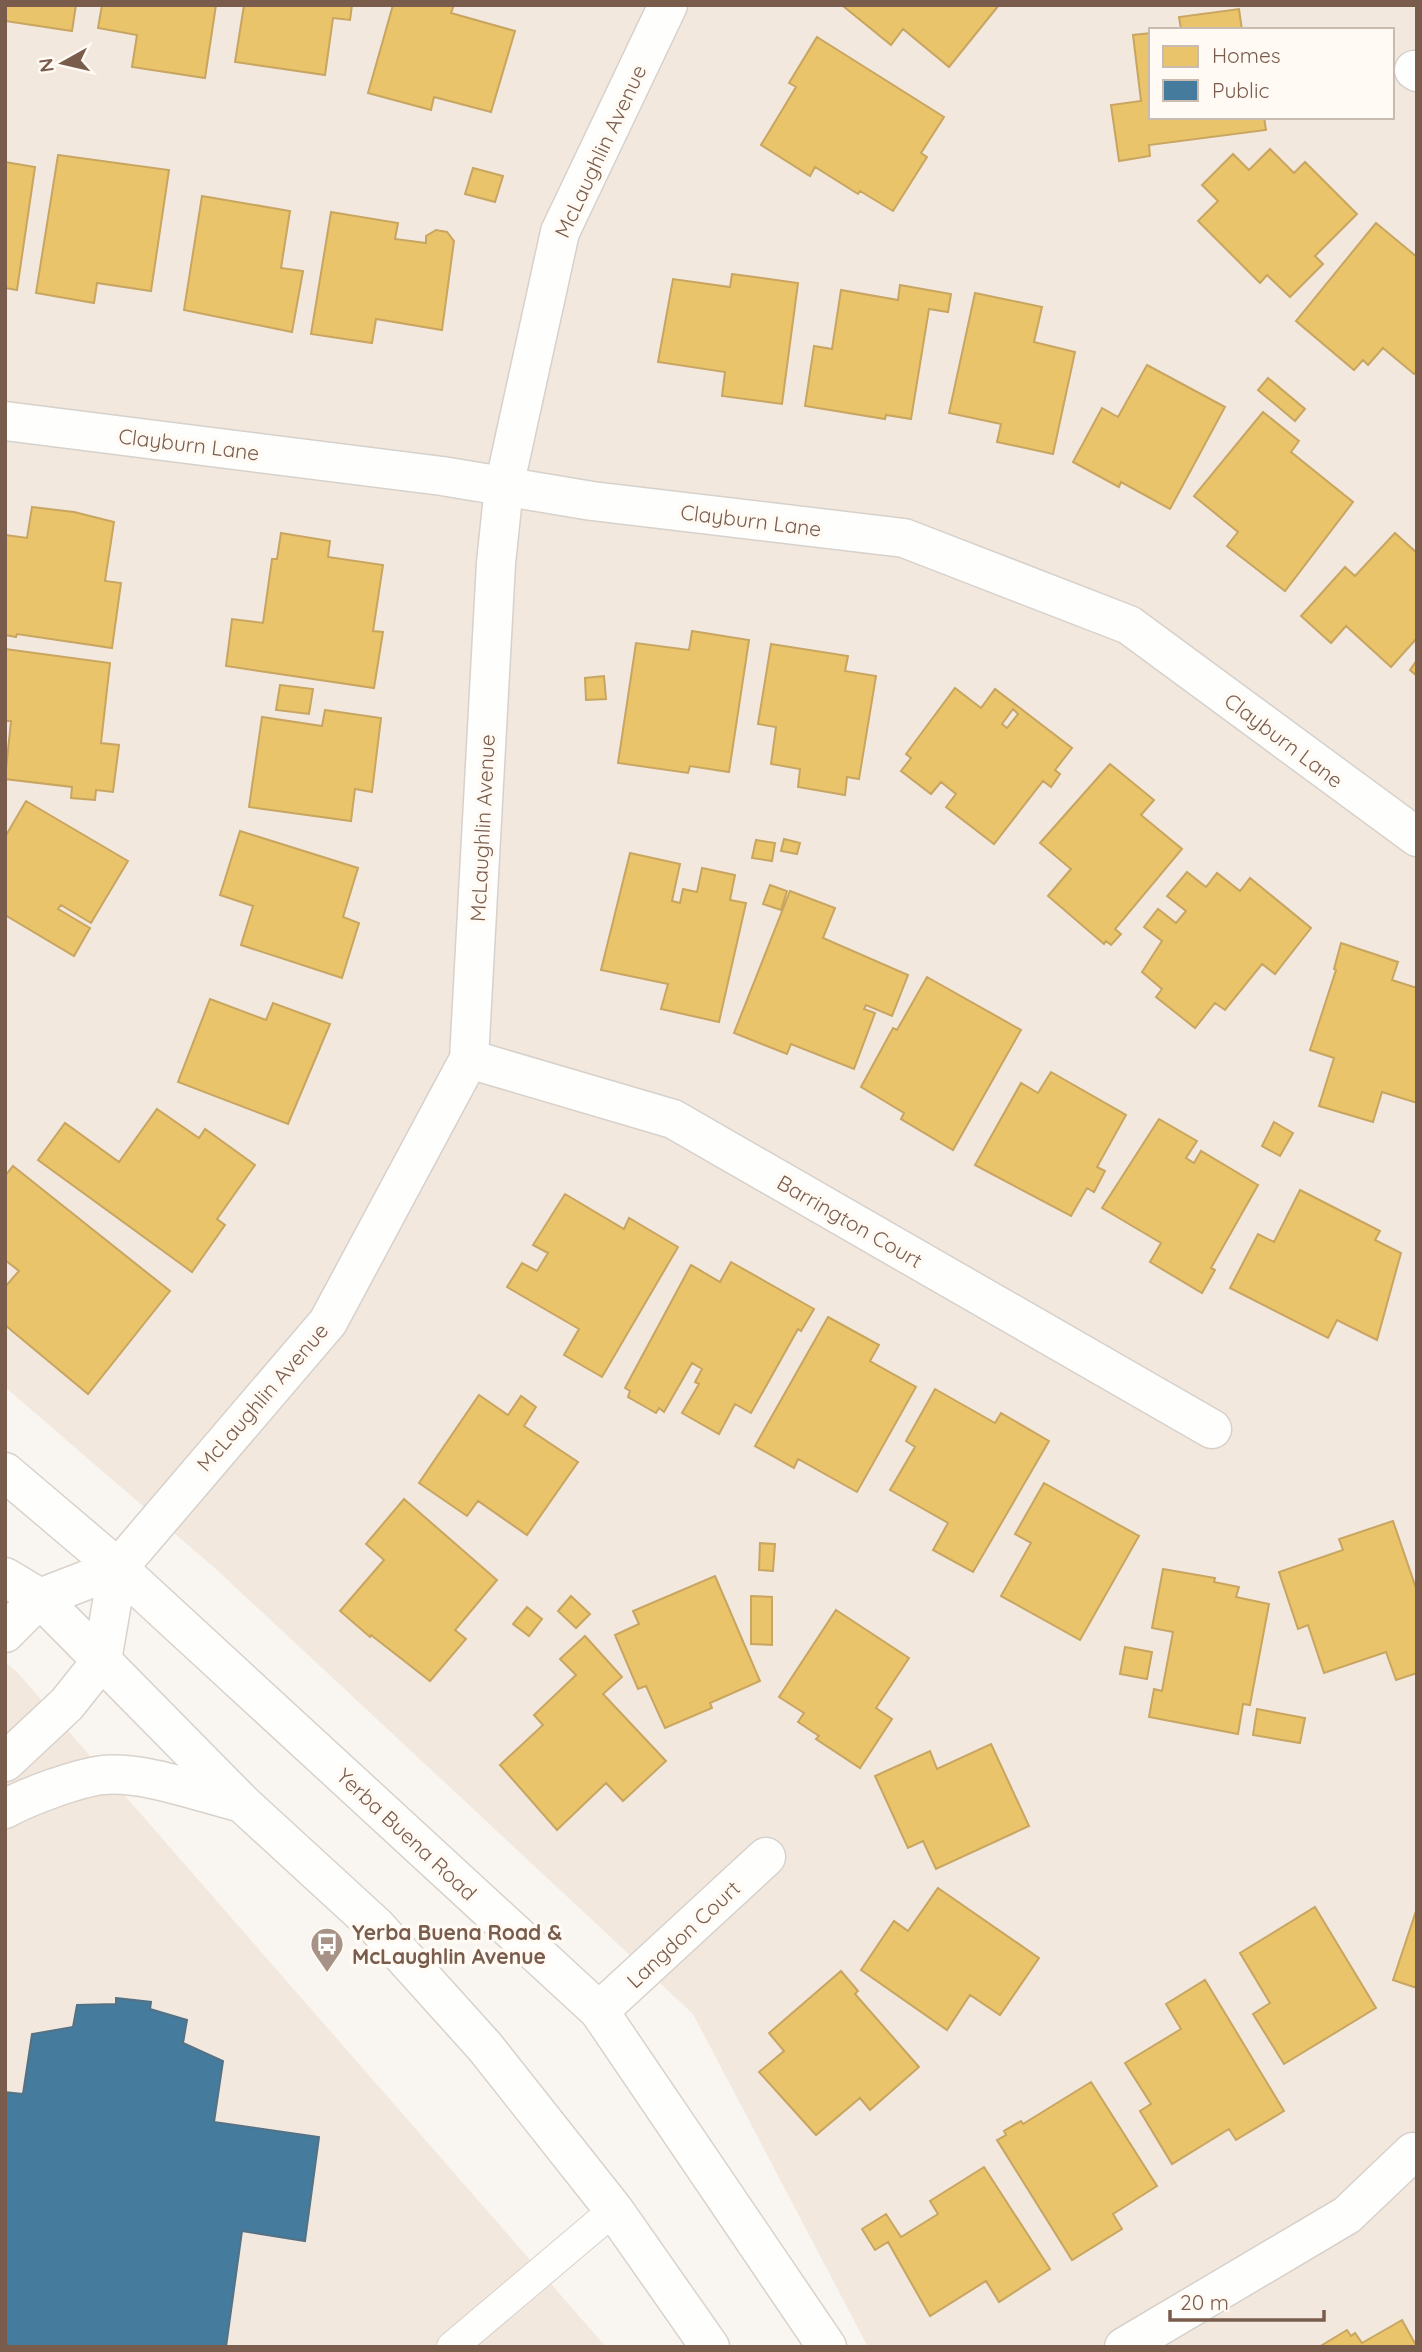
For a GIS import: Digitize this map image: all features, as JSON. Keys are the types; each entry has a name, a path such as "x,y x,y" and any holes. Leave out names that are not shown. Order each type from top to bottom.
{"street":[{"name":"McLaughlin Avenue","path":"5,1633 40,1598 118,1568 328,1322 469,1059 496,563 504,487 560,232 668,5"},
{"name":"Clayburn Lane","path":"5,421 442,476 592,501 904,538 1129,625 1417,837"},
{"name":"Barrington Court","path":"469,1059 674,1119 1212,1429"},
{"name":"Yerba Buena Road","path":"5,1472 118,1568 600,2011 827,2347"},
{"path":"5,1762 66,1704 102,1660 118,1568"},
{"path":"5,1577 40,1598 242,1803 385,1936 485,2047 614,2210 709,2347"},
{"path":"5,1809 23,1799 103,1775 132,1777 242,1803"},
{"name":"Langdon Court","path":"600,2011 766,1857"},
{"path":"1124,2347 1347,2215 1413,2152"}],"lane":[{"path":"452,2347 614,2210"}],"shaded area":[{"path":"5,5 1417,5 1417,2347 868,2347 693,2014 217,1570 5,1387"},
{"path":"5,1662 16,1671 606,2347 5,2347"}],"building: Homes":[{"path":"5,5 76,5 72,31 5,21"},
{"path":"102,5 216,5 205,78 132,67 137,35 98,28"},
{"path":"244,5 352,5 350,20 333,18 325,75 235,62"},
{"path":"393,5 454,5 451,13 515,31 491,112 434,97 431,110 368,93"},
{"path":"999,5 949,67 903,29 891,45 843,6"},
{"path":"1239,9 1242,28 1181,28 1179,17"},
{"path":"1149,33 1149,119 1264,119 1266,130 1149,145 1150,156 1119,161 1111,105 1141,101 1133,35"},
{"path":"817,37 944,117 921,153 927,157 893,211 860,191 858,194 815,167 810,176 761,145 796,87 789,83"},
{"path":"1270,149 1294,173 1305,162 1357,214 1315,256 1323,264 1290,297 1267,275 1260,283 1198,221 1218,201 1202,185 1233,154 1249,170"},
{"path":"58,155 169,170 151,291 97,283 94,303 36,293"},
{"path":"5,162 35,167 17,290 5,288"},
{"path":"473,168 503,176 495,202 465,194"},
{"path":"202,196 290,211 281,268 303,271 292,332 184,310"},
{"path":"331,212 398,223 395,239 426,243 426,236 436,230 447,232 454,241 442,330 376,319 372,343 311,334"},
{"path":"1376,223 1417,257 1417,371 1414,374 1383,348 1368,365 1363,360 1354,370 1296,321"},
{"path":"732,274 798,283 782,404 722,396 725,372 658,362 673,279 730,287"},
{"path":"900,285 951,294 948,312 929,309 911,419 886,415 885,419 805,406 814,346 832,349 841,290 898,300"},
{"path":"975,293 1042,307 1034,342 1075,352 1053,454 997,442 1001,424 949,413"},
{"path":"1147,365 1225,407 1170,509 1121,482 1119,487 1073,462 1102,408 1118,417"},
{"path":"1268,378 1305,409 1295,421 1258,390"},
{"path":"1263,412 1299,441 1291,452 1353,502 1285,591 1227,546 1238,532 1194,496"},
{"path":"32,507 74,512 114,522 105,581 121,583 112,648 17,634 16,637 5,635 5,535 27,538"},
{"path":"281,533 330,541 328,557 383,565 373,631 383,632 374,688 226,666 232,619 263,623 272,559 277,559"},
{"path":"1395,533 1417,553 1417,638 1391,667 1346,626 1331,643 1301,616 1345,567 1355,576"},
{"path":"692,631 749,640 729,772 690,766 688,773 618,763 636,643 689,650"},
{"path":"771,644 848,656 845,671 876,676 859,779 847,777 845,795 798,787 800,769 771,764 776,727 758,724"},
{"path":"5,649 110,663 101,743 119,745 113,792 96,790 95,800 71,798 72,787 5,779 11,721 5,721"},
{"path":"1417,660 1417,676 1410,670"},
{"path":"604,676 606,699 586,700 585,678"},
{"path":"280,685 313,689 309,714 276,710"},
{"path":"955,688 981,708 995,689 1072,748 1055,770 1060,774 1051,787 1043,781 994,844 946,807 956,794 941,782 931,794 901,771 911,758 906,754","holes":["1013,709 1018,714 1007,728 1002,724"]},
{"path":"325,710 381,718 372,792 355,789 351,821 249,807 262,717 322,726"},
{"path":"1110,764 1154,800 1141,815 1182,849 1115,929 1121,934 1111,945 1106,941 1104,944 1048,896 1071,869 1040,843"},
{"path":"26,801 128,861 91,923 61,905 58,909 90,928 74,956 5,915 5,837"},
{"path":"240,831 358,868 343,917 359,923 342,978 241,945 253,906 220,895"},
{"path":"784,839 800,843 797,854 781,851"},
{"path":"756,840 775,843 772,861 752,858"},
{"path":"630,853 680,864 672,901 680,903 683,889 697,892 702,868 735,875 730,900 746,903 719,1022 661,1009 668,984 601,970"},
{"path":"1187,872 1206,887 1217,873 1240,891 1250,878 1311,928 1275,974 1262,964 1225,1010 1215,1003 1195,1028 1156,997 1162,989 1142,972 1162,941 1144,927 1158,909 1176,923 1186,911 1167,896"},
{"path":"770,885 787,891 781,910 763,904"},
{"path":"790,891 835,908 823,938 908,975 892,1016 866,1005 864,1009 875,1013 854,1069 791,1044 787,1054 734,1033"},
{"path":"1341,943 1398,962 1392,980 1417,988 1417,1103 1382,1092 1373,1122 1319,1106 1334,1058 1310,1050 1336,970 1334,969"},
{"path":"927,977 1021,1030 953,1150 901,1119 904,1113 861,1087 893,1028 897,1030"},
{"path":"210,999 266,1020 273,1003 330,1024 288,1124 178,1082"},
{"path":"1051,1072 1126,1115 1097,1167 1105,1171 1094,1192 1087,1188 1071,1216 975,1165 1021,1083 1038,1093"},
{"path":"157,1109 199,1138 205,1129 255,1165 217,1219 225,1225 192,1272 38,1160 65,1123 119,1162"},
{"path":"1159,1119 1197,1141 1186,1158 1194,1163 1201,1151 1258,1185 1211,1268 1215,1270 1202,1293 1150,1262 1161,1243 1102,1208"},
{"path":"1274,1122 1293,1133 1280,1156 1262,1146"},
{"path":"13,1166 170,1291 88,1394 5,1325 5,1287 19,1271 5,1260 5,1176"},
{"path":"1300,1190 1380,1231 1375,1240 1401,1253 1377,1340 1337,1320 1328,1338 1230,1288 1258,1234 1274,1242"},
{"path":"565,1194 624,1229 629,1218 678,1247 602,1377 564,1355 579,1329 507,1287 522,1263 537,1271 548,1253 533,1245"},
{"path":"731,1262 814,1309 801,1331 798,1329 751,1413 735,1404 719,1434 682,1413 699,1384 695,1382 702,1369 692,1363 664,1412 659,1408 656,1413 628,1397 630,1391 625,1388 691,1265 720,1282"},
{"path":"828,1317 879,1345 870,1361 916,1387 857,1492 798,1459 794,1468 755,1446"},
{"path":"935,1389 995,1423 1001,1413 1049,1441 973,1572 933,1550 948,1523 890,1490 915,1447 906,1441"},
{"path":"479,1395 508,1415 521,1396 536,1407 524,1426 578,1462 527,1535 478,1501 467,1516 419,1483"},
{"path":"1044,1483 1139,1536 1080,1640 1001,1596 1031,1543 1015,1534"},
{"path":"404,1499 497,1580 455,1630 466,1639 430,1681 371,1635 370,1637 340,1611 384,1560 366,1544"},
{"path":"1393,1521 1417,1591 1417,1673 1396,1680 1386,1652 1324,1673 1308,1625 1298,1629 1279,1572 1343,1550 1339,1539"},
{"path":"760,1543 775,1544 773,1571 759,1570"},
{"path":"1163,1569 1215,1578 1214,1582 1239,1587 1236,1597 1269,1604 1250,1705 1243,1704 1238,1734 1149,1717 1154,1689 1162,1691 1173,1632 1152,1628"},
{"path":"715,1576 760,1681 710,1703 712,1708 665,1728 646,1686 638,1689 615,1635 639,1624 633,1611"},
{"path":"571,1596 590,1614 576,1628 558,1611"},
{"path":"751,1596 772,1597 772,1645 751,1644"},
{"path":"527,1607 542,1619 529,1636 513,1624"},
{"path":"836,1610 909,1658 876,1708 892,1719 860,1768 816,1739 819,1736 798,1722 804,1713 779,1697"},
{"path":"585,1636 622,1677 603,1694 666,1761 623,1801 606,1783 557,1830 500,1765 543,1725 534,1715 576,1675 560,1659"},
{"path":"1125,1647 1152,1652 1147,1679 1120,1674"},
{"path":"1257,1709 1305,1718 1300,1743 1253,1735"},
{"path":"991,1744 1029,1826 936,1869 923,1841 908,1848 875,1776 930,1751 937,1769"},
{"path":"938,1888 1039,1958 1000,2015 970,1995 947,2030 861,1970 894,1921 908,1931"},
{"path":"1315,1907 1376,2008 1284,2064 1253,2014 1270,2003 1240,1953"},
{"path":"1417,1908 1417,1988 1393,1980"},
{"path":"841,1971 858,1991 855,1994 919,2067 870,2110 860,2098 816,2135 759,2072 784,2051 769,2033"},
{"path":"1205,1980 1284,2111 1236,2140 1229,2129 1172,2164 1140,2111 1151,2104 1125,2063 1181,2029 1166,2004"},
{"path":"1091,2082 1157,2186 1113,2214 1122,2229 1072,2260 997,2140 1006,2135 1004,2131 1021,2121 1023,2124"},
{"path":"984,2167 1050,2269 999,2302 986,2281 930,2316 888,2242 875,2250 862,2229 886,2214 901,2237 938,2214 930,2201"},
{"path":"1402,2320 1417,2347 1319,2347 1347,2330 1351,2336 1355,2333 1362,2343"}],"building: Public":[{"path":"116,1998 151,2002 150,2009 187,2020 183,2043 223,2061 214,2122 319,2137 305,2241 242,2231 226,2347 5,2347 5,2092 23,2094 32,2034 73,2027 77,2005 116,2004"}],"place":[{"name":"Yerba Buena Road & McLaughlin Avenue","path":"327,1974"}]}
